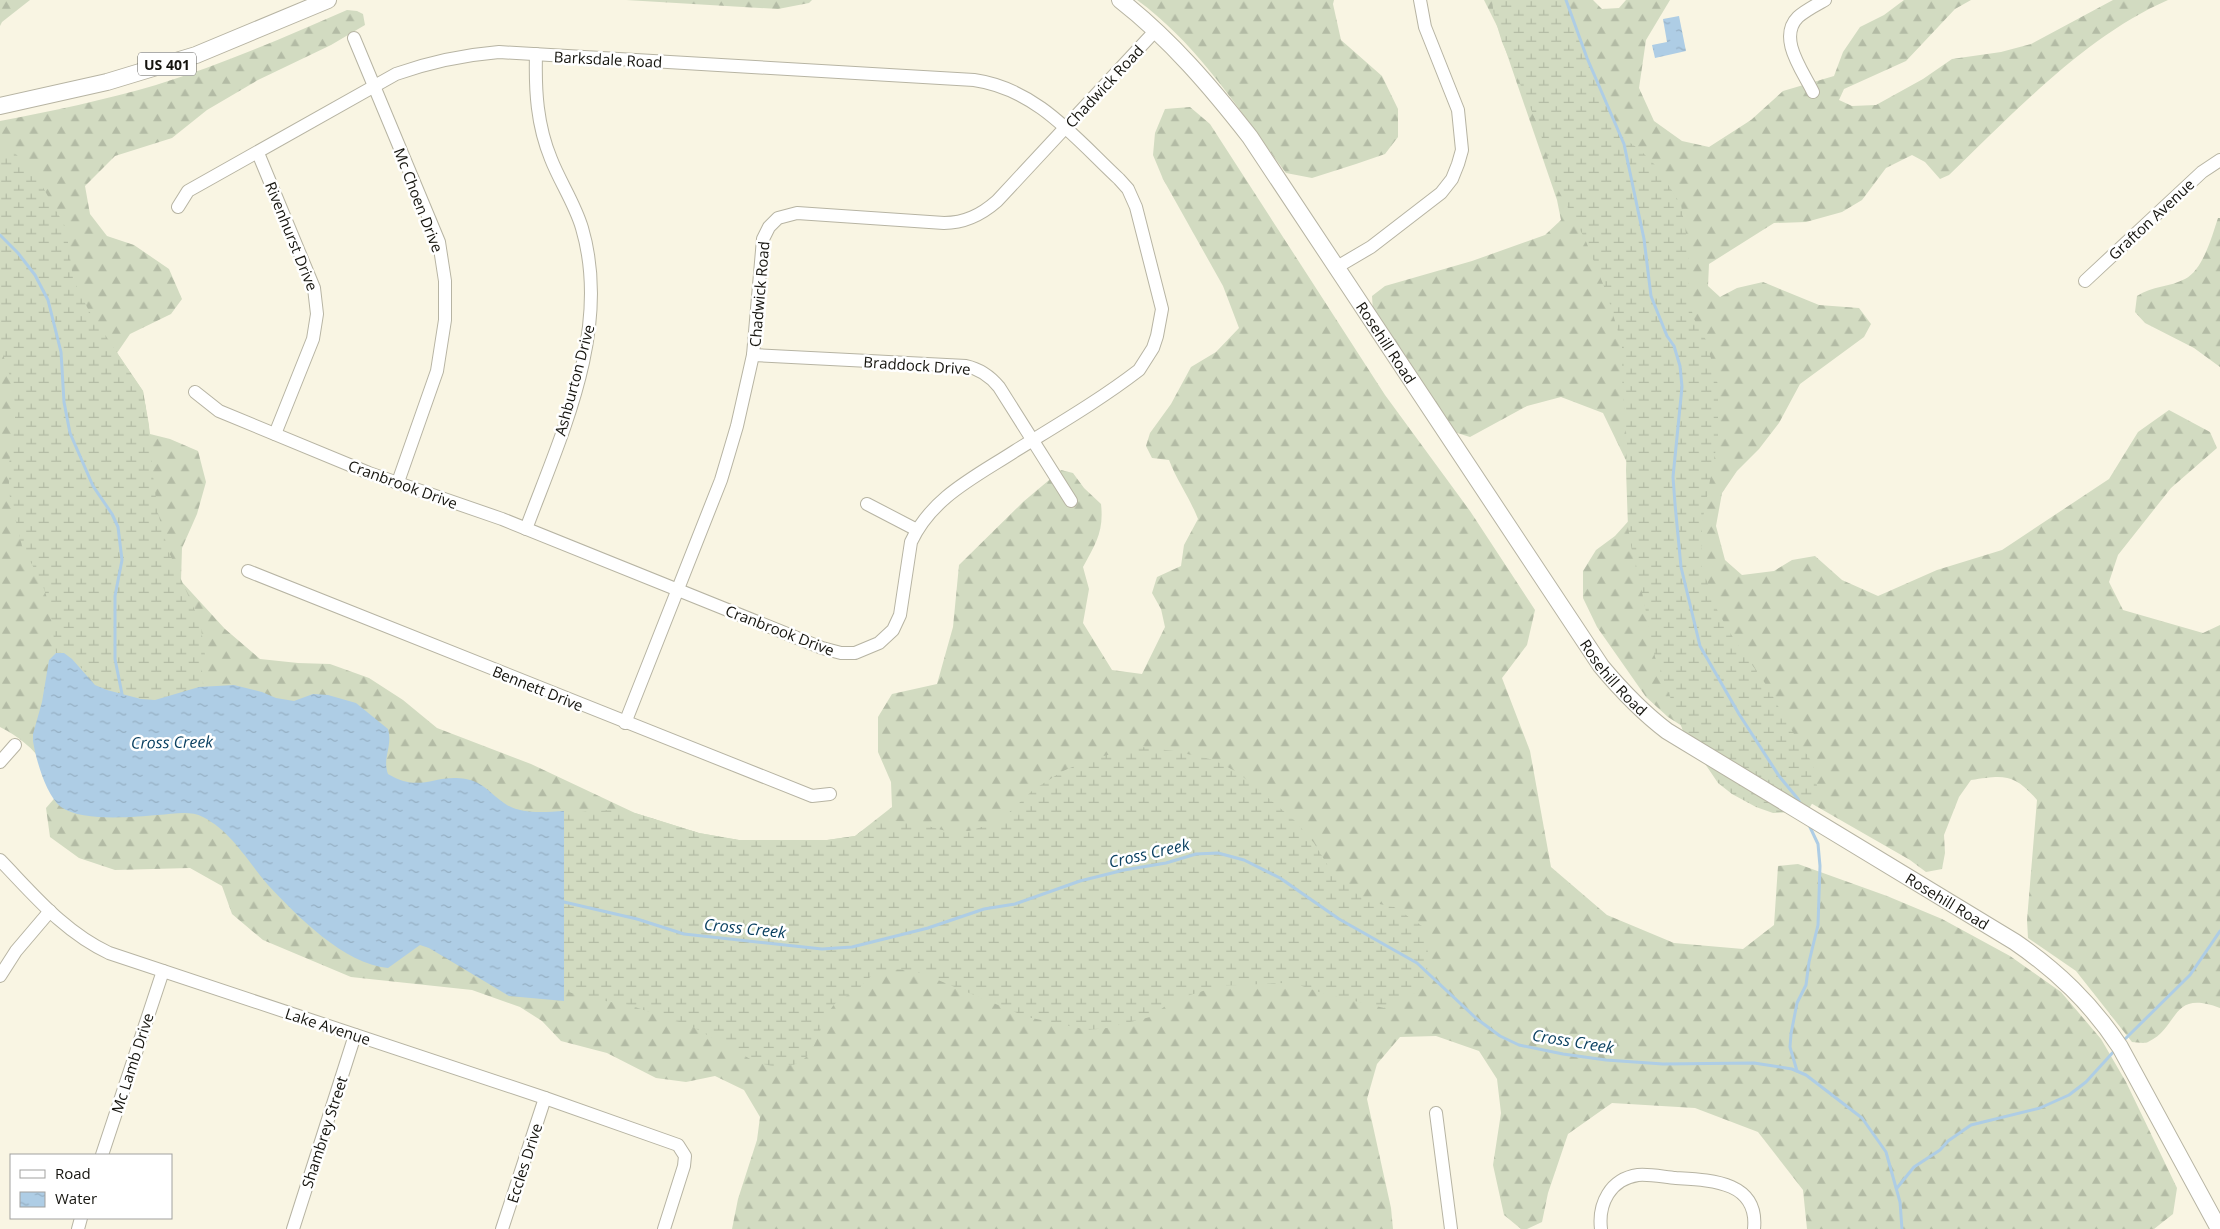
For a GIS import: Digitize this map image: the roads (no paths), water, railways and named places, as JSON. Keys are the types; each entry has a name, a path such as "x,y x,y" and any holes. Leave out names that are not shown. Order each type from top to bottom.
{"main road":[{"name":"US 401","path":"0,106 107,82 196,55 328,0"},
{"name":"Rosehill Road","path":"1120,0 1156,30 1196,71 1250,137 1600,666 1617,686 1642,711 1667,730 2015,942 2052,968 2071,986 2105,1025 2120,1047 2220,1229"}],"street":[{"path":"1337,267 1371,247 1441,193 1452,179 1458,164 1462,150 1458,110 1425,26 1420,0"},
{"path":"1813,92 1792,49 1790,37 1797,19 1825,0"},
{"name":"Chadwick Road","path":"625,723 721,480 737,426 753,355 763,239 769,227 778,218 797,213 944,223 963,221 987,210 1156,30"},
{"name":"Mc Choen Drive","path":"354,38 439,242 445,281 445,320 437,371 398,482"},
{"name":"Barksdale Road","path":"178,207 188,191 396,74 446,59 499,52 974,80 1006,87 1018,92 1045,110 1065,128"},
{"name":"Ashburton Drive","path":"526,529 574,393 588,336 591,304 590,265 582,227 550,158 540,125 535,86 536,54"},
{"name":"Cranbrook Drive","path":"195,392 219,411 368,473 398,482 526,529 822,648 855,653 879,644 897,625 908,554 916,530 934,508 953,490 1139,370 1153,348 1162,309 1131,194 1119,179 1065,128"},
{"name":"Rivenhurst Drive","path":"258,153 310,275 317,301 316,327 313,339 275,434"},
{"name":"Grafton Avenue","path":"2085,281 2202,172 2220,160"},
{"name":"Braddock Drive","path":"753,355 973,368 985,373 995,382 1071,501"},
{"path":"867,504 916,530"},
{"name":"Bennett Drive","path":"248,571 812,796 830,794"},
{"path":"0,762 15,746"},
{"name":"Lake Avenue","path":"0,860 75,934 91,945 109,953 545,1098 678,1145 685,1156 682,1175 664,1229"},
{"path":"0,976 16,951 50,911"},
{"name":"Mc Lamb Drive","path":"102,1154 163,971"},
{"name":"Shambrey Street","path":"293,1229 355,1035"},
{"name":"Eccles Drive","path":"502,1229 545,1098"},
{"path":"1436,1112 1451,1229"},
{"path":"1600,1229 1600,1208 1609,1191 1624,1179 1644,1175 1717,1181 1730,1185 1749,1202 1754,1214 1754,1229"}],"water":[{"path":"1679,16 1686,51 1655,58 1652,45 1667,42 1663,19"},
{"path":"56,653 64,653 72,659 95,685 141,699 155,700 199,687 234,685 262,692 276,698 294,701 313,694 328,695 356,703 388,729 389,741 386,768 388,774 400,780 419,783 445,778 466,779 482,786 510,807 533,812 564,811 564,1001 509,996 429,948 420,945 388,968 371,965 355,958 322,937 307,924 268,885 223,831 198,815 181,813 94,817 70,812 61,807 46,786 33,741 49,660"}],"waterway":[{"path":"1566,0 1587,58 1624,144 1644,239 1651,296 1667,336 1674,346 1680,366 1682,387 1673,477 1681,567 1700,646 1739,714 1779,776 1801,805"},
{"name":"Cross Creek","path":"0,235 18,253 35,275 48,300 61,352 64,402 70,433 93,486 112,514 118,527 122,560 115,596 115,659 122,694 119,695"},
{"path":"1797,1071 1790,1047 1791,1034 1797,1003 1806,985 1809,962 1818,925 1820,866 1818,844 1809,825"},
{"name":"Cross Creek","path":"562,903 637,919 684,934 822,949 852,947 928,928 984,909 1015,904 1080,881 1124,870 1166,863 1196,854 1218,853 1244,860 1280,878 1339,919 1417,963 1477,1019 1500,1036 1519,1045 1606,1060 1663,1064 1754,1063 1792,1069 1806,1075 1862,1118 1886,1152 1900,1202 1902,1229"},
{"path":"2122,1042 2190,975 2220,931"},
{"path":"1897,1188 1914,1167 1940,1150 1948,1141 1971,1125 2040,1108 2069,1095 2086,1082 2116,1049"}]}
